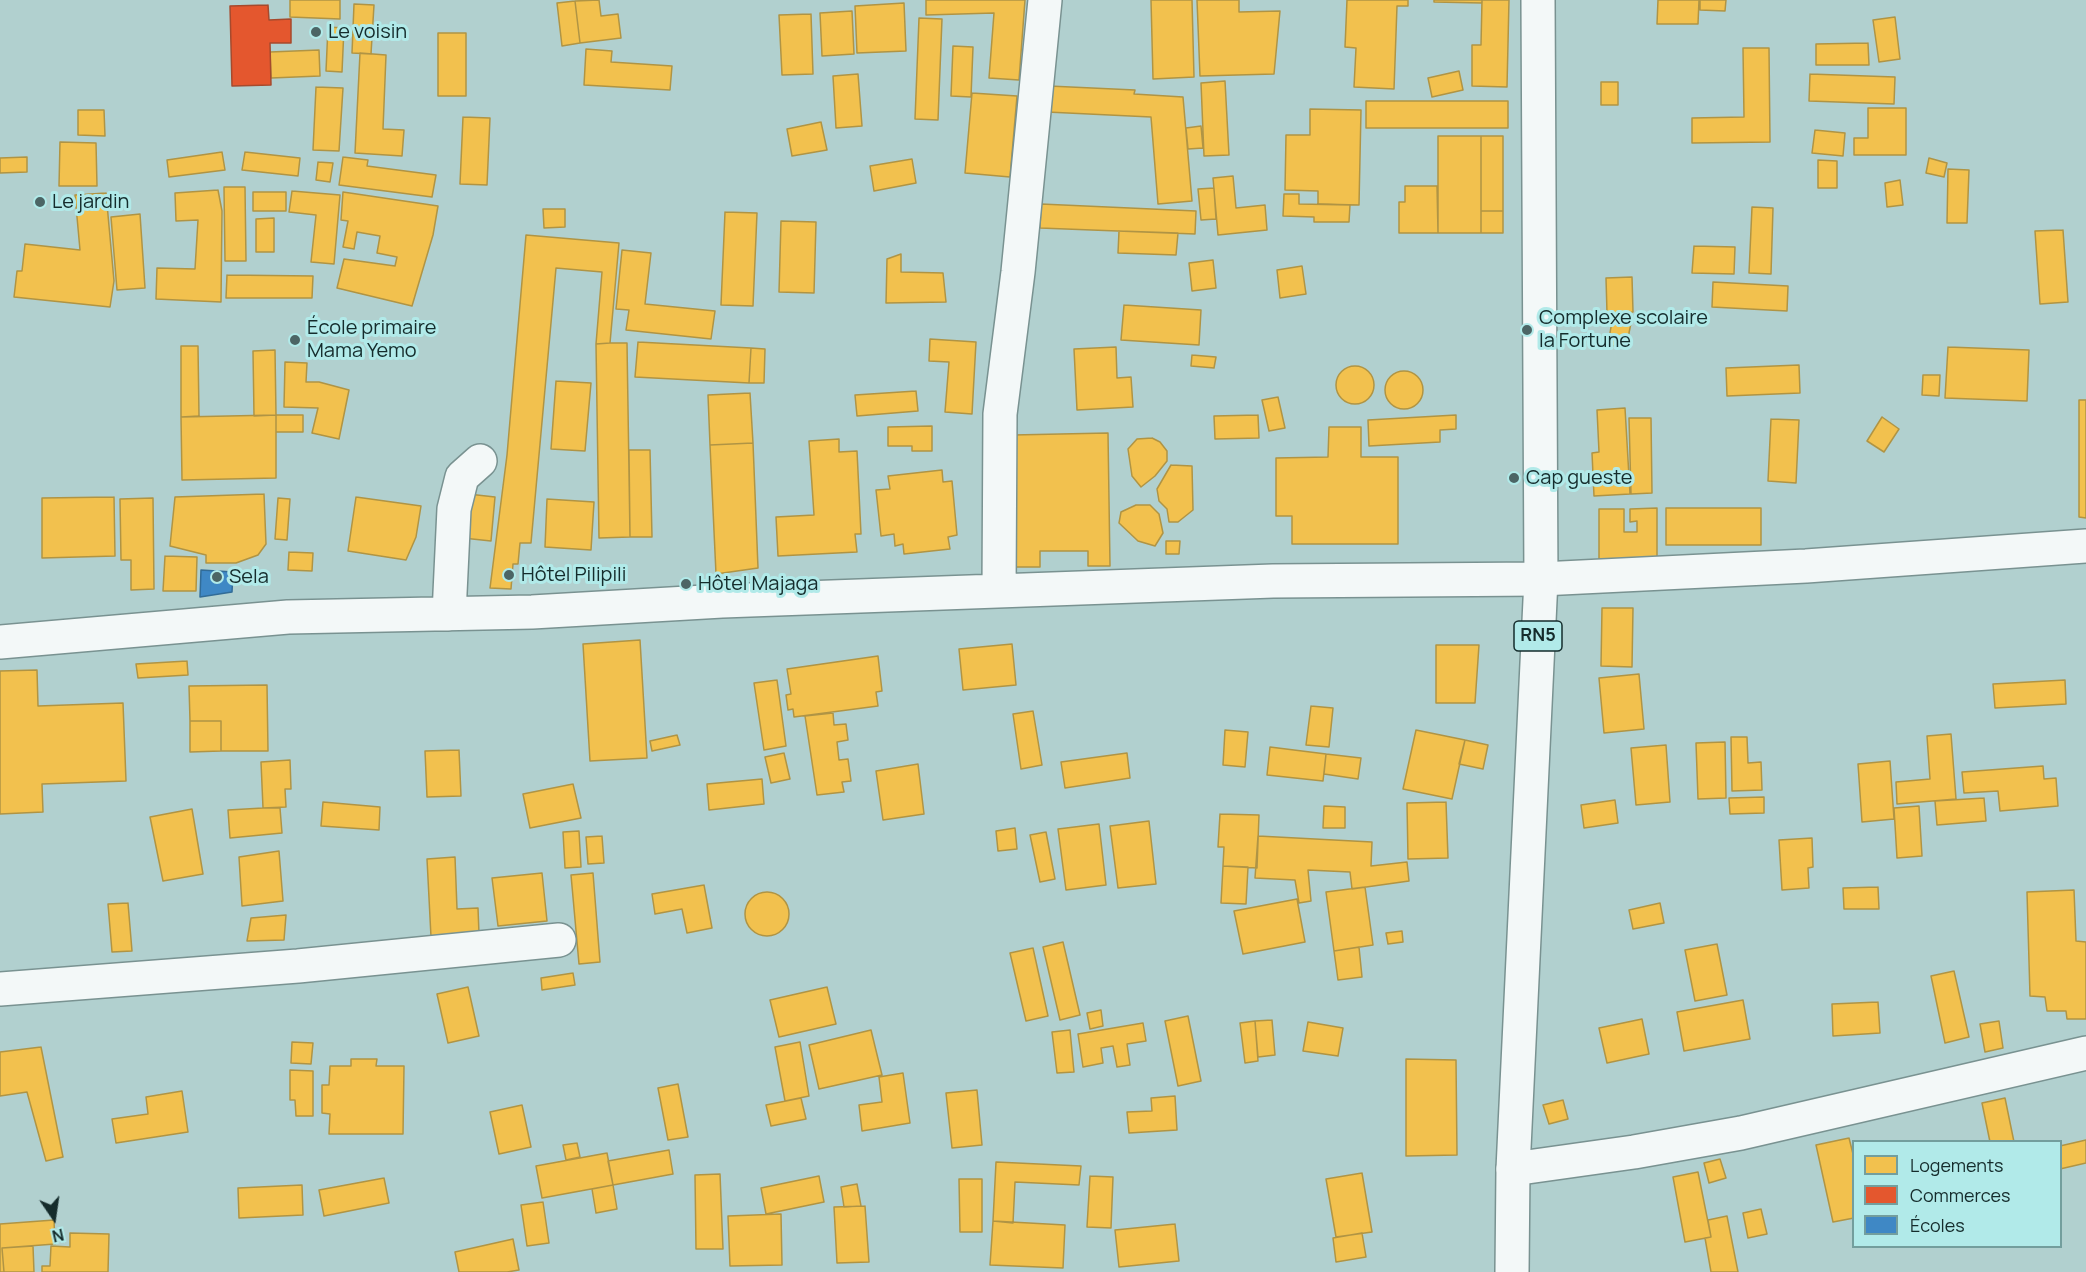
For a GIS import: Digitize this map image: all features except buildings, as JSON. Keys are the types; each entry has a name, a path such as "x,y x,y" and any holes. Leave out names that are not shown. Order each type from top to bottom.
{"main road":[{"path":"999,590 1000,414 1018,272 1045,0"},
{"name":"RN5","path":"1512,1272 1513,1169 1541,579 1538,0"},
{"path":"449,614 454,510 462,477 480,461"},
{"path":"0,642 288,617 449,614 999,590 1273,581 1541,579 1806,566 2086,546"},
{"path":"0,989 298,966 559,940"},
{"path":"1513,1169 1634,1152 1741,1133 2086,1053"}],"place":[{"name":"Le voisin","path":"316,32"},
{"name":"Le jardin","path":"40,202"},
{"name":"Complexe scolaire la Fortune","path":"1527,330"},
{"name":"École primaire Mama Yemo","path":"295,340"},
{"name":"Cap gueste","path":"1514,478"},
{"name":"Hôtel Pilipili","path":"509,575"},
{"name":"Sela","path":"217,577"},
{"name":"Hôtel Majaga","path":"686,584"}]}
